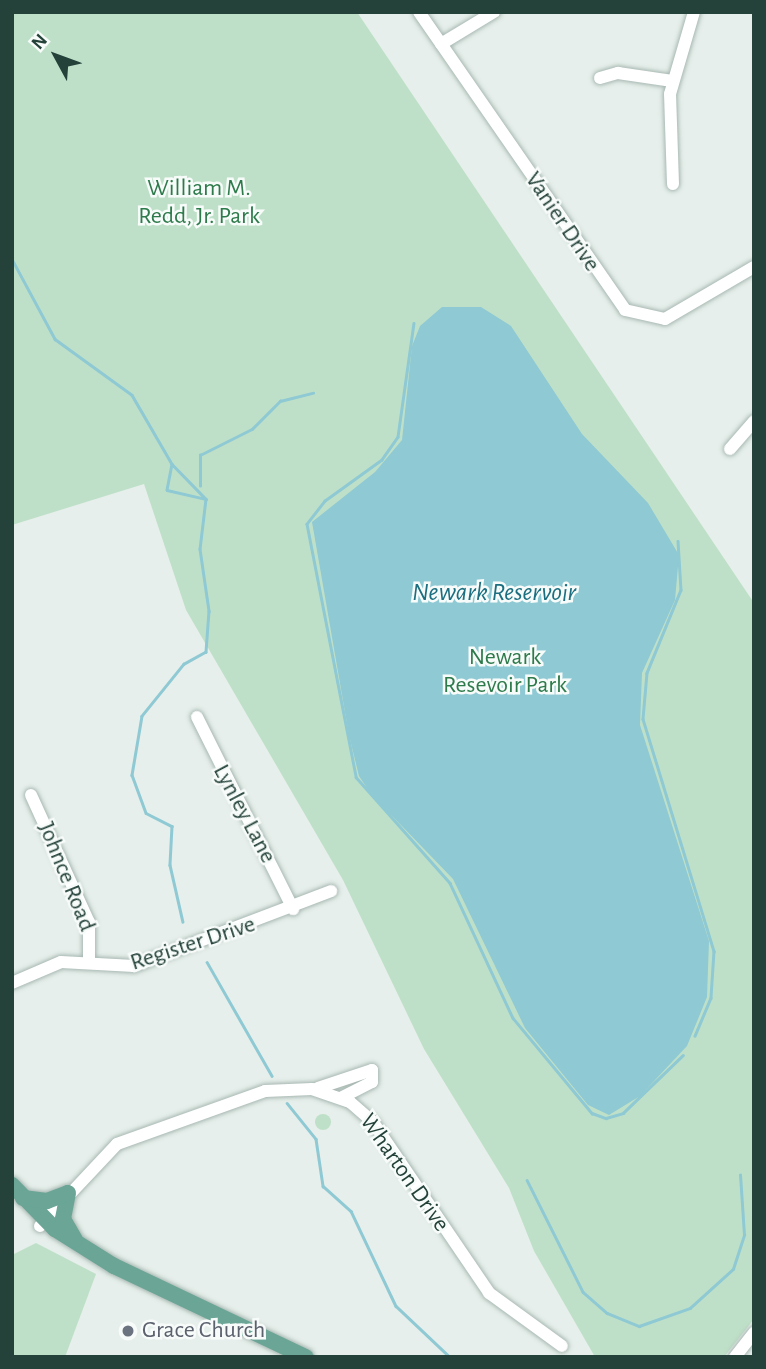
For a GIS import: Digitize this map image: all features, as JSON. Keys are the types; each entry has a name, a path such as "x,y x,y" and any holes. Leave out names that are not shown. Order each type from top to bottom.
{"main road":[{"path":"12,1185 18,1198 74,1251 114,1266 306,1357"},
{"path":"18,1198 47,1201 68,1193 64,1219 79,1244"},
{"path":"42,1223 114,1266"}],"street":[{"name":"Vanier Drive","path":"419,12 625,310 665,319 754,267"},
{"path":"441,44 494,12"},
{"path":"673,184 672,81 694,12"},
{"path":"600,78 618,73 672,81"},
{"path":"730,449 754,421"},
{"name":"Lynley Lane","path":"197,717 293,909"},
{"name":"Johnce Road","path":"31,795 89,922 89,961"},
{"name":"Register Drive","path":"12,982 61,962 89,961 134,967 293,909 331,891"},
{"path":"312,1089 372,1070 372,1082 341,1098"},
{"name":"Wharton Drive","path":"42,1223 117,1144 148,1130 265,1091 312,1089 341,1098 373,1122 489,1293 562,1346"},
{"path":"735,1357 754,1333"}],"green space":[{"name":"Newark Resevoir Park","path":"12,12 357,12 754,603 754,1319 724,1357 595,1357 534,1251 509,1188 424,1049 343,880 186,610 144,484 12,525"},
{"path":"323,1114 329,1116 329,1128 323,1130 317,1128 315,1122 317,1116"},
{"path":"36,1243 96,1274 65,1357 12,1357 12,1255"}],"water":[{"name":"Newark Reservoir","path":"442,307 481,307 511,326 582,434 648,503 679,555 675,600 642,673 640,725 709,941 707,997 687,1046 640,1096 609,1115 588,1105 525,1028 453,879 371,794 359,776 349,735 312,522 375,472 402,440 412,346 420,326"}],"waterway":[{"path":"12,259 55,339 132,395 172,464 206,499 200,549 209,611 206,652 184,664 142,716 132,775 146,813 172,826 170,865 183,922"},
{"path":"414,323 398,437 382,460 325,501 307,524 356,777 450,883 513,1018 592,1113 606,1118 623,1113 683,1055"},
{"path":"200,486 200,455 252,429 280,401 313,393"},
{"path":"172,464 167,490 205,499"},
{"path":"678,541 681,590 647,673 643,719 714,951 711,998 695,1036"},
{"path":"207,962 272,1076"},
{"path":"287,1103 316,1139 323,1186 351,1211 396,1306 450,1357"},
{"path":"527,1180 583,1292 607,1313 639,1326 690,1308 733,1269 744,1235 740,1175"}],"place":[{"name":"Grace Church","path":"128,1331"}],"park label":[{"name":"William M. Redd, Jr. Park","path":"199,203"}]}
